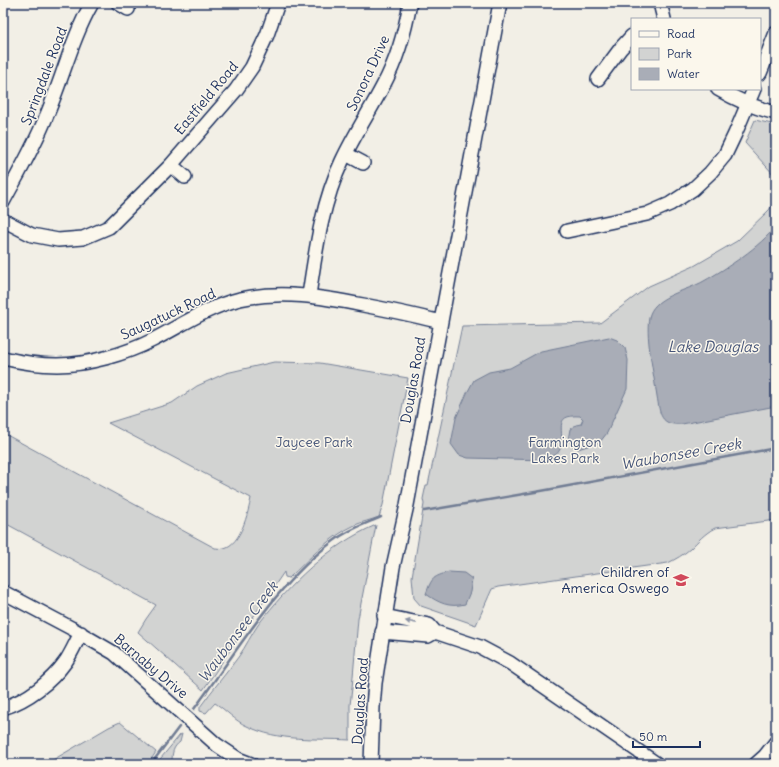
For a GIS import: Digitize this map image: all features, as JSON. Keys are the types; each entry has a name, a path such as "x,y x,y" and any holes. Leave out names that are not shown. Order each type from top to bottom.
{"street":[{"name":"Springdale Road","path":"3,202 46,118 78,31 92,3"},
{"name":"Eastfield Road","path":"3,220 32,235 58,240 83,238 109,228 170,165 236,90 252,67 267,35 278,3"},
{"name":"Sonora Drive","path":"309,296 319,234 328,194 346,154 383,86 392,66 405,30 410,3"},
{"name":"Douglas Road","path":"371,764 373,707 384,616 401,528 407,505 500,3"},
{"path":"660,3 664,18"},
{"path":"761,71 776,32"},
{"path":"598,79 631,37"},
{"path":"720,90 748,105 776,113"},
{"path":"567,232 647,214 670,204 693,189 710,174 725,155 754,90"},
{"path":"346,154 363,163"},
{"path":"170,165 185,177"},
{"name":"Saugatuck Road","path":"3,358 15,361 58,365 92,361 124,352 152,340 199,314 240,300 262,296 309,296 418,316 440,322"},
{"name":"Barnaby Drive","path":"3,592 114,653 217,745 238,759 251,764"},
{"path":"384,616 429,625 435,632 475,645 510,663 657,764"},
{"path":"382,632 428,636 435,632"},
{"path":"3,708 20,702 40,689 66,660 81,634"},
{"path":"756,764 765,756 776,742"}],"green space":[{"path":"755,120 776,125 776,177 745,143"},
{"name":"Farmington Lakes Park","path":"776,200 776,520 715,528 685,553 668,563 492,589 476,625 421,606 414,598 412,577 424,504 423,499 426,485 428,485 462,326 600,323 649,286 694,266 737,241 769,210"},
{"name":"Jaycee Park","path":"274,362 320,363 408,378 383,505 379,517 355,525 337,536 320,549 289,578 285,577 284,572 203,690 138,632 156,605 3,522 3,433 215,548 224,548 235,541 243,527 251,498 108,423 172,403 197,386 226,373"},
{"path":"376,525 358,619 350,705 350,740 297,738 272,735 243,724 215,703 206,713 200,711 200,707 239,656 258,625 283,595 311,567 326,555 342,543"},
{"path":"120,722 156,752 148,764 46,764 109,727"},
{"path":"182,734 180,742 174,748 172,762 175,764 156,764 180,735"}],"water":[{"name":"Lake Douglas","path":"776,226 776,406 682,424 669,423 665,421 660,413 652,366 648,331 650,314 659,302 673,294 697,285 723,270 761,242"},
{"path":"609,337 617,340 625,348 628,360 627,389 607,433 600,442 578,449 572,446 568,440 570,429 581,424 583,419 580,416 571,416 565,418 561,425 561,443 558,453 546,460 468,458 459,455 451,444 456,418 474,380 489,372 510,368 541,351"},
{"path":"449,572 464,573 472,579 470,592 465,604 444,604 426,594 434,578"}],"waterway":[{"name":"Waubonsee Creek","path":"424,511 776,448"},
{"name":"Waubonsee Creek","path":"194,709 258,619 294,576 314,557 340,536 381,517"},
{"name":"Waubonsee Creek","path":"151,764 179,727"}],"place":[{"name":"Children of America Oswego","path":"681,580"}]}
